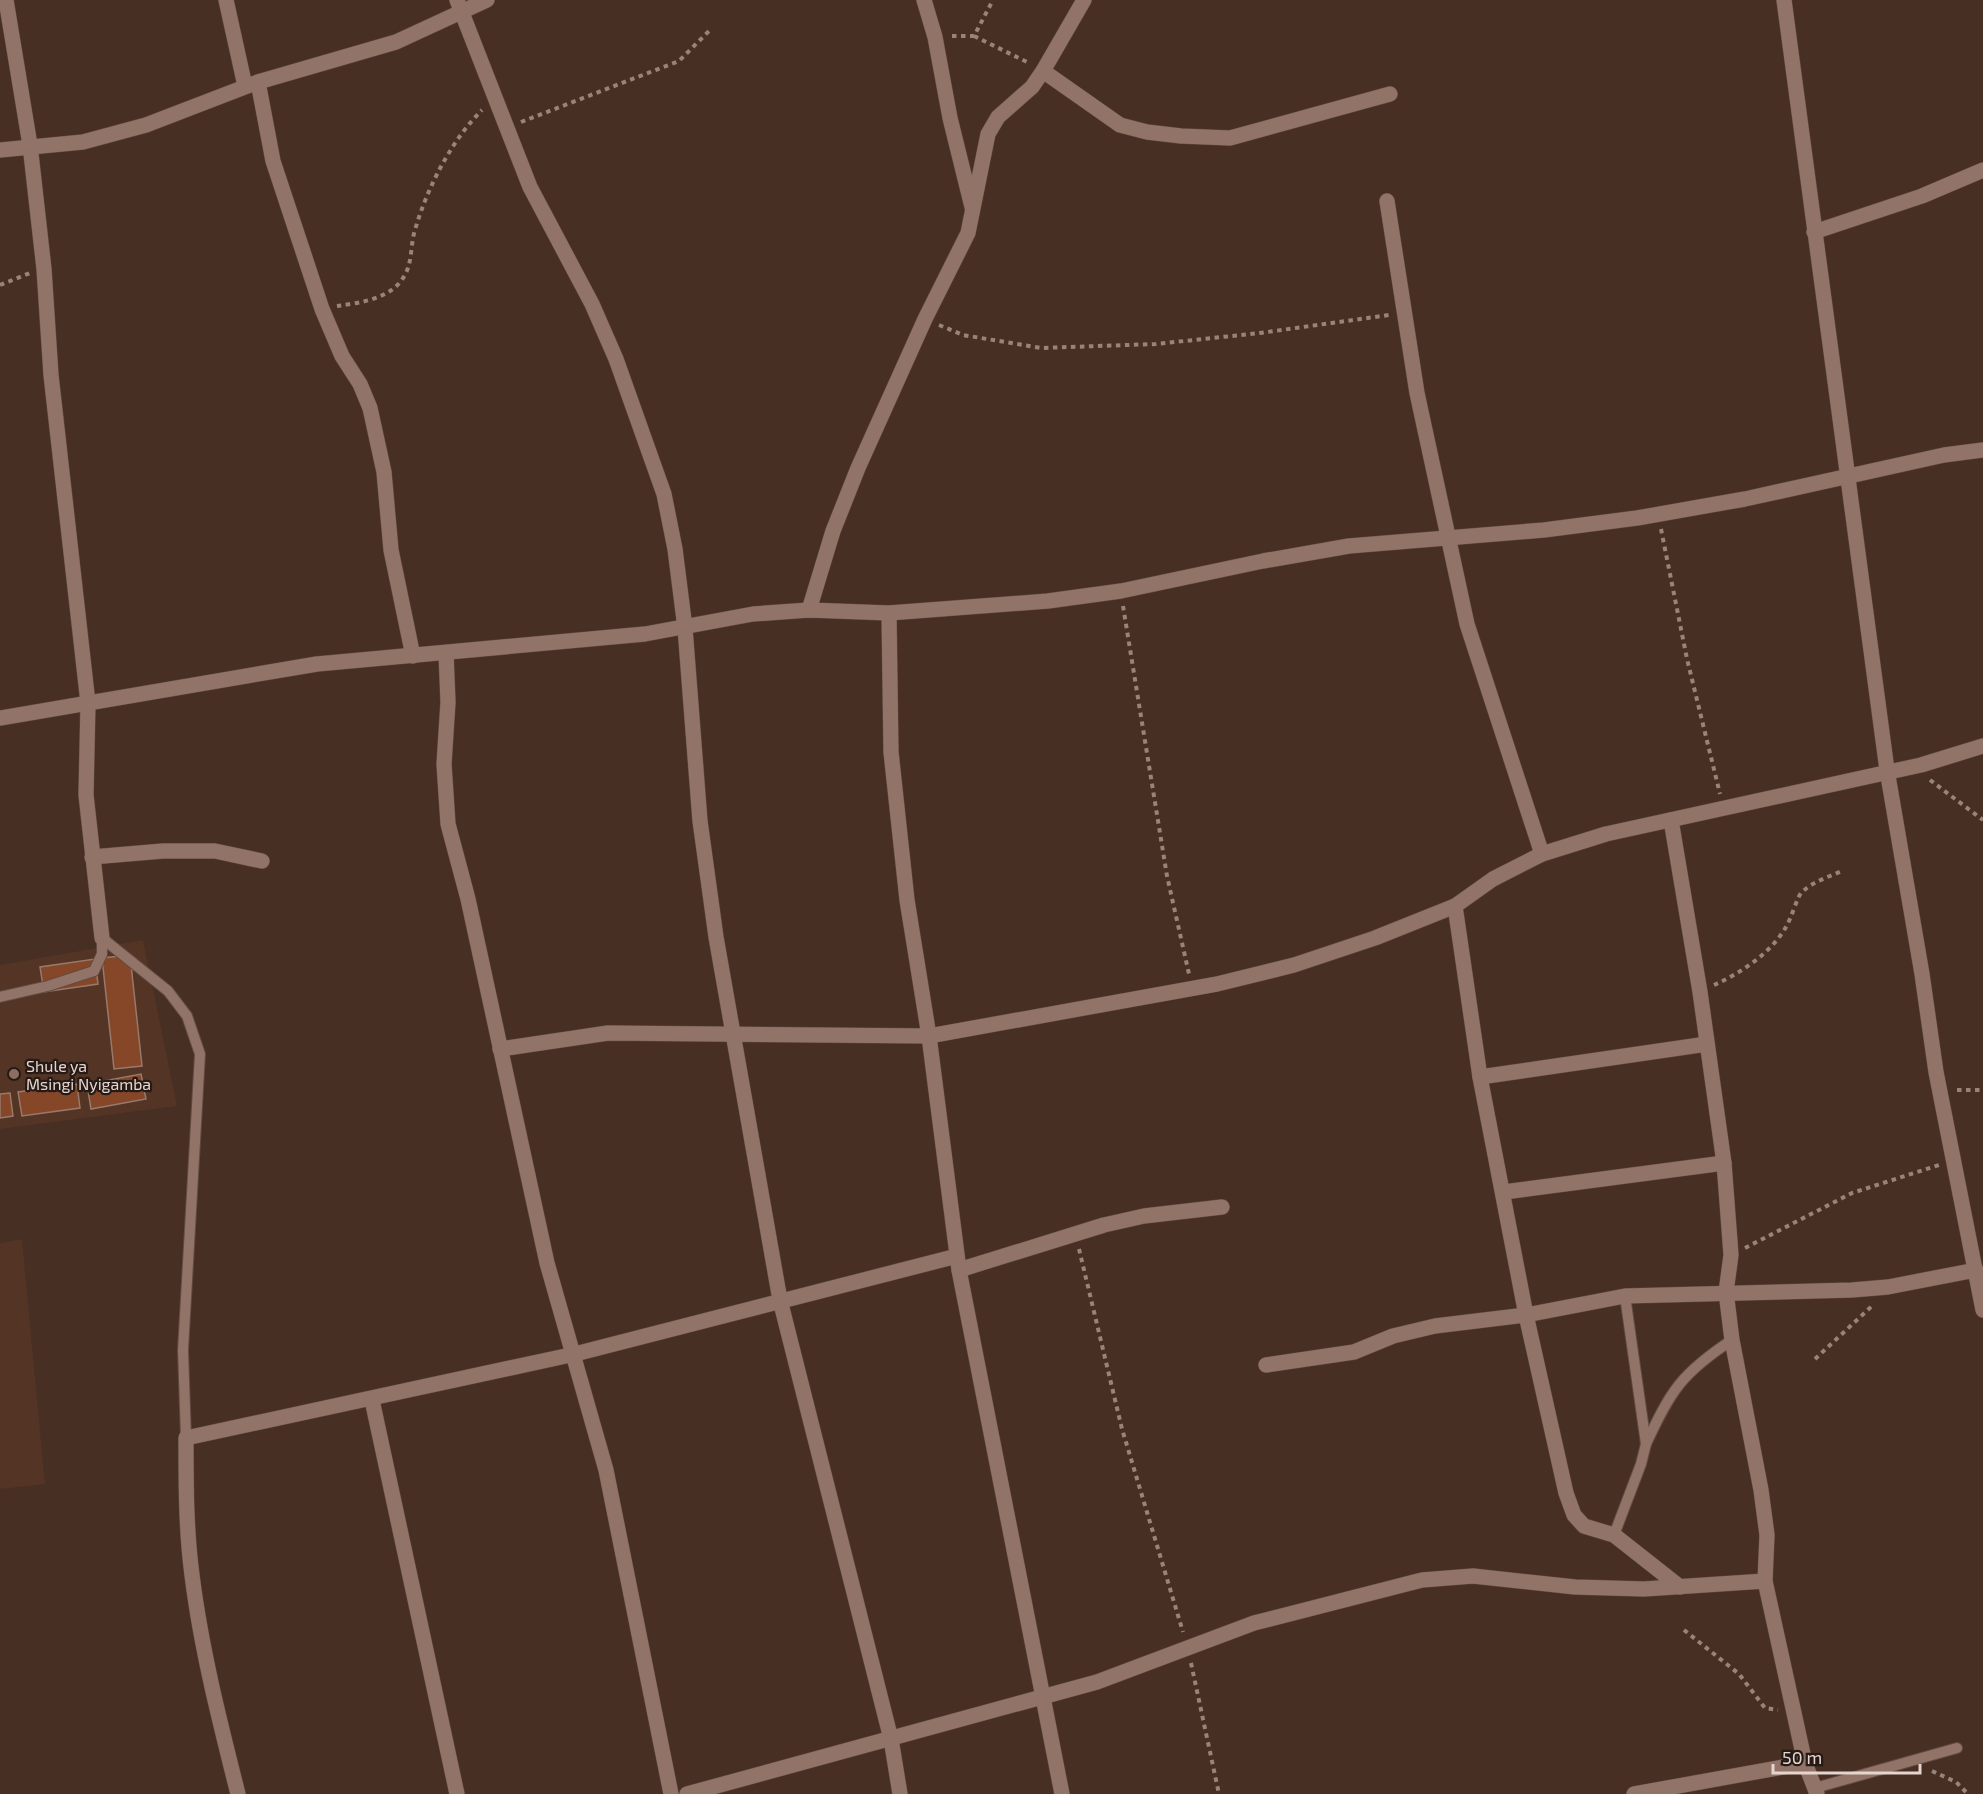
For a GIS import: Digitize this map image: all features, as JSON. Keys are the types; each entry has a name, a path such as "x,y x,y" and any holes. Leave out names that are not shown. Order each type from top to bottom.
{"street":[{"path":"6,0 30,145 44,269 52,386 88,703 86,795 102,938"},
{"path":"226,0 273,161 322,309 342,356 360,384 370,408 384,472 391,550 413,656"},
{"path":"0,150 30,145 83,142 135,128 252,84 396,42 459,6 487,0"},
{"path":"924,0 935,37 950,118 973,212"},
{"path":"809,610 833,531 925,319 968,233 988,134 998,117 1032,87 1084,0"},
{"path":"1784,0 1887,770 1940,1089 1983,1310"},
{"path":"459,6 530,187 592,304 616,359 664,494 675,549 685,628 700,821 732,1033 780,1300 891,1739 900,1794"},
{"path":"1043,71 1120,125 1147,132 1181,136 1230,138 1390,94"},
{"path":"1814,232 1922,196 1983,170"},
{"path":"1387,201 1417,393 1467,624 1542,854"},
{"path":"0,718 317,664 580,641 685,628 753,614 809,610 889,613 1048,601 1121,591 1263,561 1349,546 1544,530 1658,514 1849,478 1944,455 1983,450"},
{"path":"889,613 891,752 907,900 928,1036 958,1263 1041,1697 1062,1794"},
{"path":"446,653 448,702 444,765 448,824 547,1263 575,1354 621,1537 671,1794"},
{"path":"500,1049 608,1034 928,1036 1193,988 1294,965 1375,938 1455,906 1493,879 1542,854 1606,834 1910,766 1983,746"},
{"path":"1671,820 1700,992 1724,1163 1731,1255 1726,1292 1732,1340 1761,1490 1767,1535 1766,1581 1805,1763 1816,1791"},
{"path":"92,857 164,851 215,851 262,861"},
{"path":"1455,906 1480,1077 1526,1315 1550,1428 1574,1515 1584,1526 1614,1535 1680,1587"},
{"path":"1480,1077 1707,1044"},
{"path":"1504,1192 1724,1163"},
{"path":"238,1794 220,1726 192,1576 186,1502 186,1438 372,1400 575,1354 780,1300 958,1263 1076,1235 1134,1218 1222,1207"},
{"path":"1266,1365 1354,1352 1393,1336 1435,1326 1526,1315 1625,1296 1726,1292 1798,1293 1888,1287 1976,1270"},
{"path":"372,1400 457,1794"},
{"path":"687,1794 1097,1682 1254,1623 1390,1587 1441,1577 1473,1576 1614,1589 1766,1581"},
{"path":"1634,1794 1805,1763"}],"lane":[{"path":"0,997 48,986 94,971 102,954 102,938"},
{"path":"102,938 168,991 187,1016 200,1054 183,1350 186,1438"},
{"path":"1625,1296 1646,1444"},
{"path":"1614,1535 1641,1464 1646,1444 1661,1410 1680,1380 1698,1362 1732,1340"},
{"path":"1816,1791 1957,1749"}],"path":[{"path":"974,36 993,0"},
{"path":"506,128 679,61 712,28"},
{"path":"935,37 974,36 1043,71"},
{"path":"322,309 367,302 389,291 403,279 412,252 413,234 422,205 472,120 495,97"},
{"path":"0,285 44,269"},
{"path":"925,319 963,334 1041,348 1167,342 1260,333 1404,313"},
{"path":"1658,514 1687,659 1724,807"},
{"path":"1121,591 1167,876 1193,988"},
{"path":"1910,766 1983,820"},
{"path":"1700,992 1744,971 1782,934 1795,911 1798,896 1810,885 1842,871"},
{"path":"1940,1089 1983,1090"},
{"path":"1731,1255 1852,1193 1954,1161"},
{"path":"1076,1235 1122,1429 1187,1648 1219,1794"},
{"path":"1815,1359 1853,1325 1888,1287"},
{"path":"1684,1630 1739,1674 1765,1708 1778,1710 1796,1723"},
{"path":"1905,1763 1947,1776 1968,1794"}],"shaded area":[{"path":"143,940 177,1106 0,1129 0,965"},
{"path":"22,1239 45,1484 0,1489 0,1243"}],"building":[{"path":"130,955 142,1066 114,1069 102,958"},
{"path":"95,959 98,984 44,992 40,967"},
{"path":"141,1074 146,1099 91,1109 87,1084"},
{"path":"77,1084 80,1108 22,1116 18,1092"},
{"path":"10,1093 13,1116 0,1118 0,1094"}],"place":[{"name":"Shule ya Msingi Nyigamba","path":"14,1074"}]}
